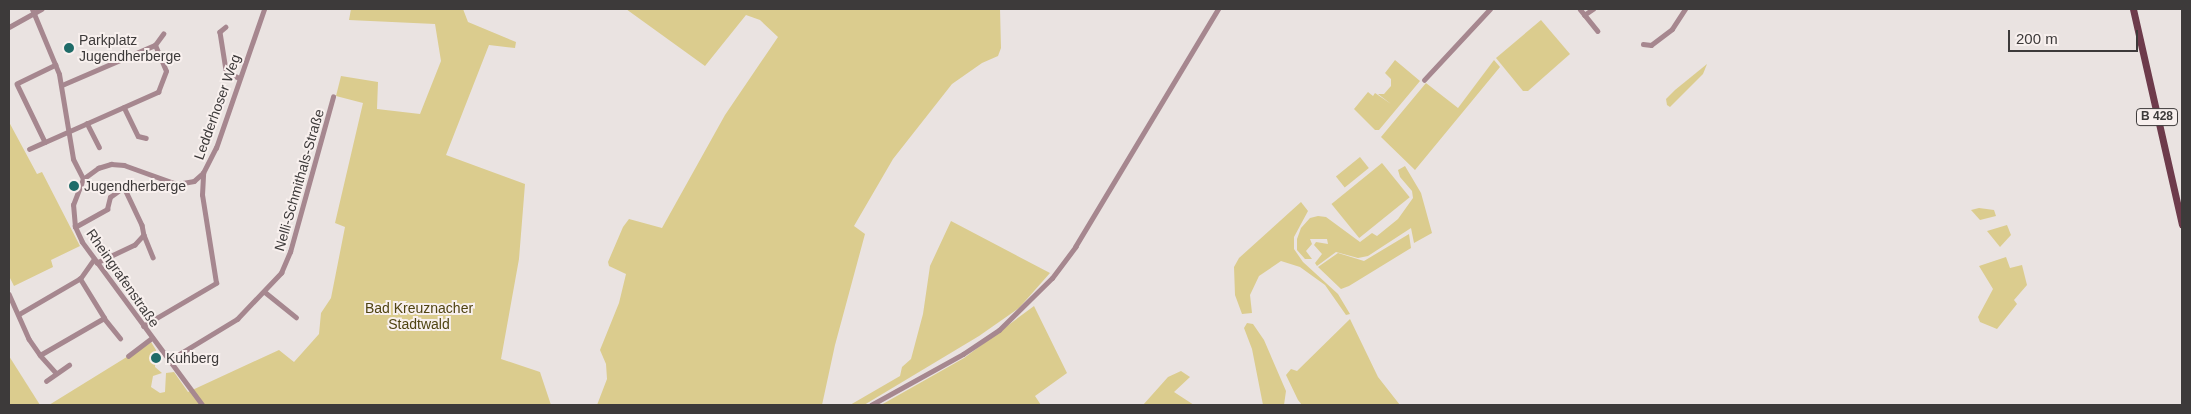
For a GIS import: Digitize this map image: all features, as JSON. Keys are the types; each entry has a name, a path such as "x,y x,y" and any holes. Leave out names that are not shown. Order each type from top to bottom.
{"main road":[{"name":"B 428","path":"2133,9 2182,225"}],"street":[{"path":"9,27 33,11 41,9"},
{"name":"Ledderhoser Weg","path":"83,179 98,168 111,164 124,165 169,183 186,184 203,173 216,148 264,9"},
{"path":"871,405 963,354 998,330 1052,278 1075,247 1218,9"},
{"path":"1424,80 1490,9"},
{"path":"1580,9 1598,31"},
{"path":"1584,15 1593,9"},
{"path":"1643,44 1651,45 1672,29 1685,9"},
{"path":"33,11 56,65 62,85 73,159 83,179"},
{"path":"226,27 220,32 226,71 239,78"},
{"path":"62,85 155,44 163,34"},
{"path":"29,149 158,92 162,86 166,71 155,44"},
{"path":"45,142 17,84 56,65"},
{"name":"Nelli-Schmithals-Straße","path":"168,361 225,328 265,292 288,257 334,97"},
{"path":"124,107 138,136 146,138"},
{"path":"87,123 99,147"},
{"path":"144,326 216,284 202,195 203,173"},
{"name":"Rheingrafenstraße","path":"83,179 72,204 75,227 96,261 202,405"},
{"path":"75,227 106,209 116,191 124,187 129,194 153,257"},
{"path":"20,314 80,279 96,261 135,245 144,235"},
{"path":"80,279 104,318 120,338"},
{"path":"265,292 296,317"},
{"path":"9,294 20,314 29,339 56,374"},
{"path":"40,355 104,318"},
{"path":"128,356 152,338"},
{"path":"46,381 69,365"}],"green space":[{"name":"Bad Kreuznacher Stadtwald","path":"351,9 463,9 468,22 516,42 515,48 489,45 446,155 525,184 519,259 501,359 540,372 551,405 49,405 151,342 156,350 155,367 162,373 153,376 151,387 160,393 165,392 166,373 174,372 188,392 279,350 294,362 319,334 321,313 331,298 345,227 335,223 363,103 336,96 341,76 378,82 377,109 420,114 441,61 435,24 349,20"},
{"path":"626,9 1000,9 1001,48 998,56 982,63 952,84 893,159 854,226 865,234 835,345 822,405 597,405 607,379 606,364 600,350 619,303 626,274 609,266 608,262 623,227 629,219 662,228 725,115 778,37 760,20 746,15 705,66"},
{"path":"1541,20 1570,54 1528,91 1523,91 1496,58"},
{"path":"1395,60 1420,81 1379,130 1375,130 1354,109 1368,92 1373,96 1375,93 1391,104 1378,94 1384,94 1391,86 1391,79 1385,73"},
{"path":"1494,60 1500,67 1415,170 1381,137 1426,83 1458,108"},
{"path":"1707,64 1703,74 1670,107 1667,105 1666,99"},
{"path":"9,122 37,174 42,172 80,246 51,260 53,267 14,286 9,276"},
{"path":"1360,157 1369,168 1345,187 1336,177"},
{"path":"1382,163 1410,197 1359,238 1331,204"},
{"path":"1405,166 1421,193 1432,233 1414,243 1411,228 1368,256 1358,258 1336,252 1317,266 1315,263 1322,254 1314,245 1316,242 1328,244 1327,239 1310,239 1312,244 1306,251 1312,259 1305,259 1297,250 1297,239 1301,228 1310,218 1318,216 1326,217 1360,242 1372,233 1377,236 1398,219 1413,198 1412,191 1400,177 1398,170"},
{"path":"1301,202 1308,211 1294,237 1294,249 1303,262 1338,294 1350,314 1346,315 1325,285 1300,267 1281,261 1259,276 1250,295 1252,313 1242,314 1235,295 1234,267 1239,258"},
{"path":"1979,208 1994,210 1996,216 1980,220 1971,210"},
{"path":"951,221 1050,273 1019,308 979,336 864,405 850,405 900,376 902,367 911,359 923,314 930,266"},
{"path":"2007,225 2011,235 2000,247 1987,231"},
{"path":"1409,234 1411,248 1341,289 1318,267 1338,253 1364,261"},
{"path":"2006,257 2010,268 2022,265 2027,285 2014,300 2017,304 1997,329 1980,322 1978,317 1993,289 1979,266"},
{"path":"1034,306 1067,373 1035,396 1041,405 881,405 964,358"},
{"path":"1350,319 1378,377 1400,405 1302,405 1298,400 1286,375 1291,369 1297,371"},
{"path":"1247,323 1253,324 1264,340 1286,391 1284,405 1263,405 1252,349 1244,328"},
{"path":"9,356 40,405 9,405"},
{"path":"1181,371 1190,377 1174,392 1194,405 1143,405 1168,377"}],"place":[{"name":"Parkplatz Jugendherberge","path":"69,48"},
{"name":"Jugendherberge","path":"74,186"},
{"name":"Kuhberg","path":"156,358"}]}
